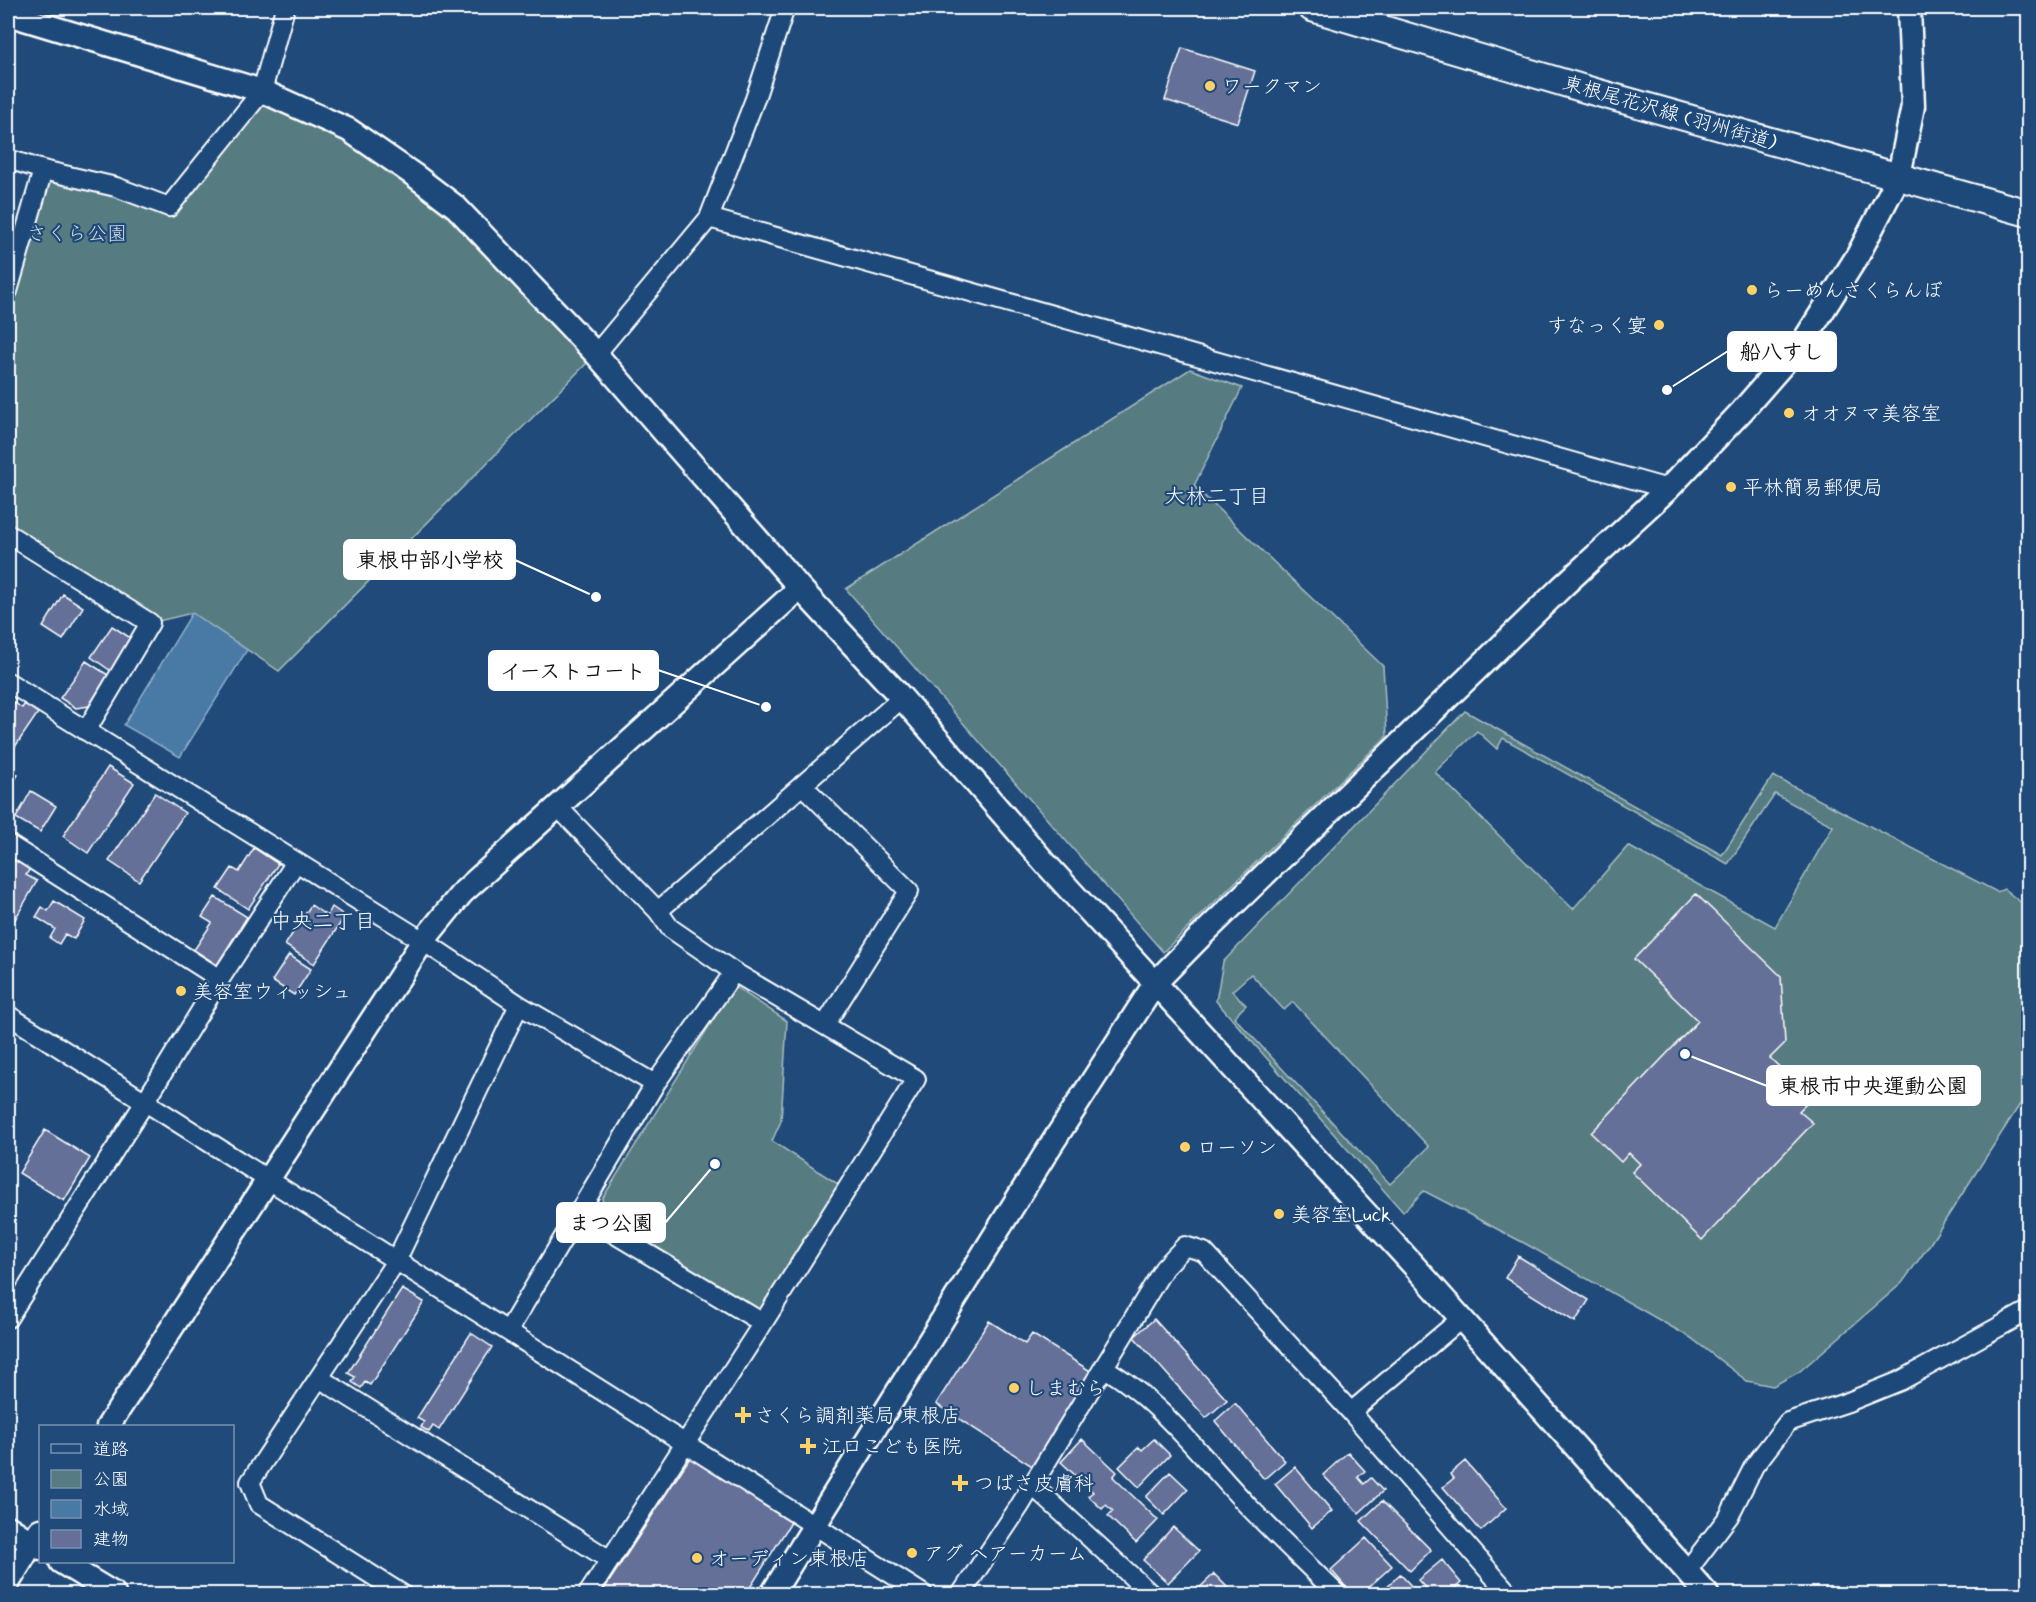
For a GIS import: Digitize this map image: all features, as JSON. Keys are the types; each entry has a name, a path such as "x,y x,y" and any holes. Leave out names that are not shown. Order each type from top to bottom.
{"main road":[{"name":"東根尾花沢線 (羽州街道)","path":"1312,8 1595,92 2028,213"}],"street":[{"path":"8,159 43,170 116,187 169,207 262,91 285,8"},
{"path":"596,354 709,218 755,99 785,8"},
{"path":"772,1594 1044,1156 1156,982 1555,594 1668,489 1806,339 1858,255 1899,176 1913,106 1909,8"},
{"path":"8,14 262,91 349,130 456,207 596,354 800,588 902,698 1047,865 1462,1318 1707,1594"},
{"path":"8,291 43,170"},
{"path":"709,218 1668,489"},
{"path":"8,534 150,623 86,731"},
{"path":"109,1425 423,941 462,893 800,588"},
{"path":"8,682 423,941 519,1005 655,1084"},
{"path":"658,911 902,698"},
{"path":"802,785 909,891 825,1025"},
{"path":"558,807 658,911 670,928 734,972 915,1079 763,1323 588,1594"},
{"path":"8,844 220,979"},
{"path":"8,1318 296,862"},
{"path":"508,1331 655,1084 734,972"},
{"path":"402,1594 259,1504 250,1482 396,1261 519,1005"},
{"path":"8,1015 923,1594"},
{"path":"578,1212 763,1323"},
{"path":"961,1594 1032,1485 1164,1268 1185,1246 1204,1252 1351,1412 1509,1594"},
{"path":"1687,1571 1729,1516 1754,1466 1788,1422 1848,1402 1900,1381 2028,1311"},
{"path":"1351,1412 1462,1318"},
{"path":"1104,1368 1117,1375 1166,1416 1250,1508 1337,1594"},
{"path":"319,1378 610,1560"},
{"path":"1032,1485 1151,1594"},
{"path":"8,1527 38,1540 8,1583"},
{"path":"63,1563 114,1594"}],"green space":[{"name":"さくら公園","path":"262,91 414,175 596,354 279,671 192,613 150,623 8,534 8,291 43,170 169,207"},
{"path":"1190,369 1242,388 1194,486 1383,666 1387,736 1163,952 846,589"},
{"path":"1465,711 1722,855 1773,776 1997,892 2004,889 2028,908 2028,1092 1928,1247 1902,1283 1799,1372 1773,1386 1747,1381 1691,1338 1526,1244 1424,1191 1403,1212 1216,1001 1223,962","holes":["1477,731 1497,749 1503,738 1728,864 1775,794 1833,826 1775,927 1628,846 1573,909 1435,772","1251,974 1284,1010 1293,1002 1429,1147 1390,1184 1234,1017 1246,1005 1232,991"]},
{"path":"734,986 787,1021 781,1121 772,1141 841,1186 762,1311 607,1217 602,1199"}],"water":[{"path":"192,613 247,650 180,757 124,725"}],"building":[{"name":"ワークマン","path":"1182,48 1255,71 1238,123 1165,100"},
{"path":"63,594 83,607 63,640 43,627"},
{"path":"112,626 132,639 111,671 91,657"},
{"path":"86,661 108,675 89,706 76,708 60,698"},
{"path":"8,698 22,708 25,704 38,713 8,757"},
{"path":"108,767 134,783 88,853 63,836"},
{"path":"8,768 18,775 8,792"},
{"path":"31,791 56,806 40,832 16,818"},
{"path":"155,793 185,813 139,881 109,861"},
{"path":"254,848 278,864 248,909 218,889 232,868 239,872"},
{"path":"8,853 31,867 26,875 37,881 10,928 8,927"},
{"path":"1696,894 1781,976 1785,1043 1770,1058 1812,1098 1799,1111 1813,1123 1702,1240 1632,1172 1640,1164 1629,1153 1621,1162 1591,1133 1698,1021 1634,959"},
{"path":"215,897 247,917 217,965 194,950 212,923 202,917"},
{"path":"54,901 85,920 74,939 65,934 59,944 50,938 55,929 36,917 42,907 48,911"},
{"path":"311,905 327,916 332,907 345,916 314,964 285,945"},
{"path":"289,955 311,969 294,995 272,981"},
{"path":"45,1130 90,1158 64,1201 19,1173"},
{"path":"1518,1256 1589,1300 1575,1322 1505,1278"},
{"path":"402,1289 424,1302 370,1385 365,1382 361,1388 352,1382 355,1377 348,1373"},
{"path":"1154,1319 1227,1400 1206,1418 1134,1337"},
{"name":"しまむら","path":"989,1321 1025,1344 1032,1334 1092,1372 1032,1466 936,1404"},
{"path":"471,1333 492,1347 439,1430 433,1426 429,1432 421,1427 424,1422 417,1418"},
{"path":"1235,1403 1285,1461 1264,1479 1215,1421"},
{"path":"1082,1439 1117,1472 1113,1477 1158,1520 1136,1543 1108,1516 1113,1511 1106,1505 1102,1509 1088,1496 1093,1492 1061,1462"},
{"path":"1154,1439 1170,1455 1139,1487 1119,1467 1139,1447 1142,1450"},
{"path":"1348,1452 1365,1471 1358,1477 1364,1484 1371,1478 1383,1491 1359,1513 1323,1475"},
{"name":"オーディン東根店","path":"691,1456 792,1521 746,1594 601,1594"},
{"path":"1465,1461 1506,1508 1481,1531 1443,1487 1454,1478 1450,1474"},
{"path":"1295,1467 1332,1511 1312,1528 1275,1484"},
{"path":"1170,1472 1188,1489 1164,1515 1146,1497"},
{"path":"1382,1501 1431,1550 1410,1571 1361,1521"},
{"path":"1173,1527 1199,1551 1168,1583 1143,1560"},
{"path":"1366,1538 1392,1566 1361,1594 1352,1594 1331,1570"},
{"path":"1442,1560 1461,1583 1448,1594 1431,1594 1418,1580"},
{"path":"1214,1574 1234,1594 1193,1594"},
{"path":"1400,1574 1419,1594 1379,1594"}],"place":[{"name":"ワークマン","path":"1210,86"},
{"name":"らーめんさくらんぼ","path":"1752,290"},
{"name":"すなっく宴","path":"1659,325"},
{"name":"船八すし","path":"1667,390"},
{"name":"オオヌマ美容室","path":"1789,413"},
{"name":"平林簡易郵便局","path":"1731,487"},
{"name":"東根中部小学校","path":"596,597"},
{"name":"イーストコート","path":"766,707"},
{"name":"美容室ウィッシュ","path":"181,991"},
{"name":"東根市中央運動公園","path":"1685,1054"},
{"name":"ローソン","path":"1185,1147"},
{"name":"まつ公園","path":"715,1164"},
{"name":"美容室Luck","path":"1279,1214"},
{"name":"しまむら","path":"1014,1388"},
{"name":"さくら調剤薬局 東根店","path":"743,1415"},
{"name":"江口こども医院","path":"808,1446"},
{"name":"つばさ皮膚科","path":"960,1483"},
{"name":"アグ ヘアーカーム","path":"912,1553"},
{"name":"オーディン東根店","path":"697,1558"}],"district":[{"name":"大林二丁目","path":"1217,496"},
{"name":"中央二丁目","path":"323,921"}]}
